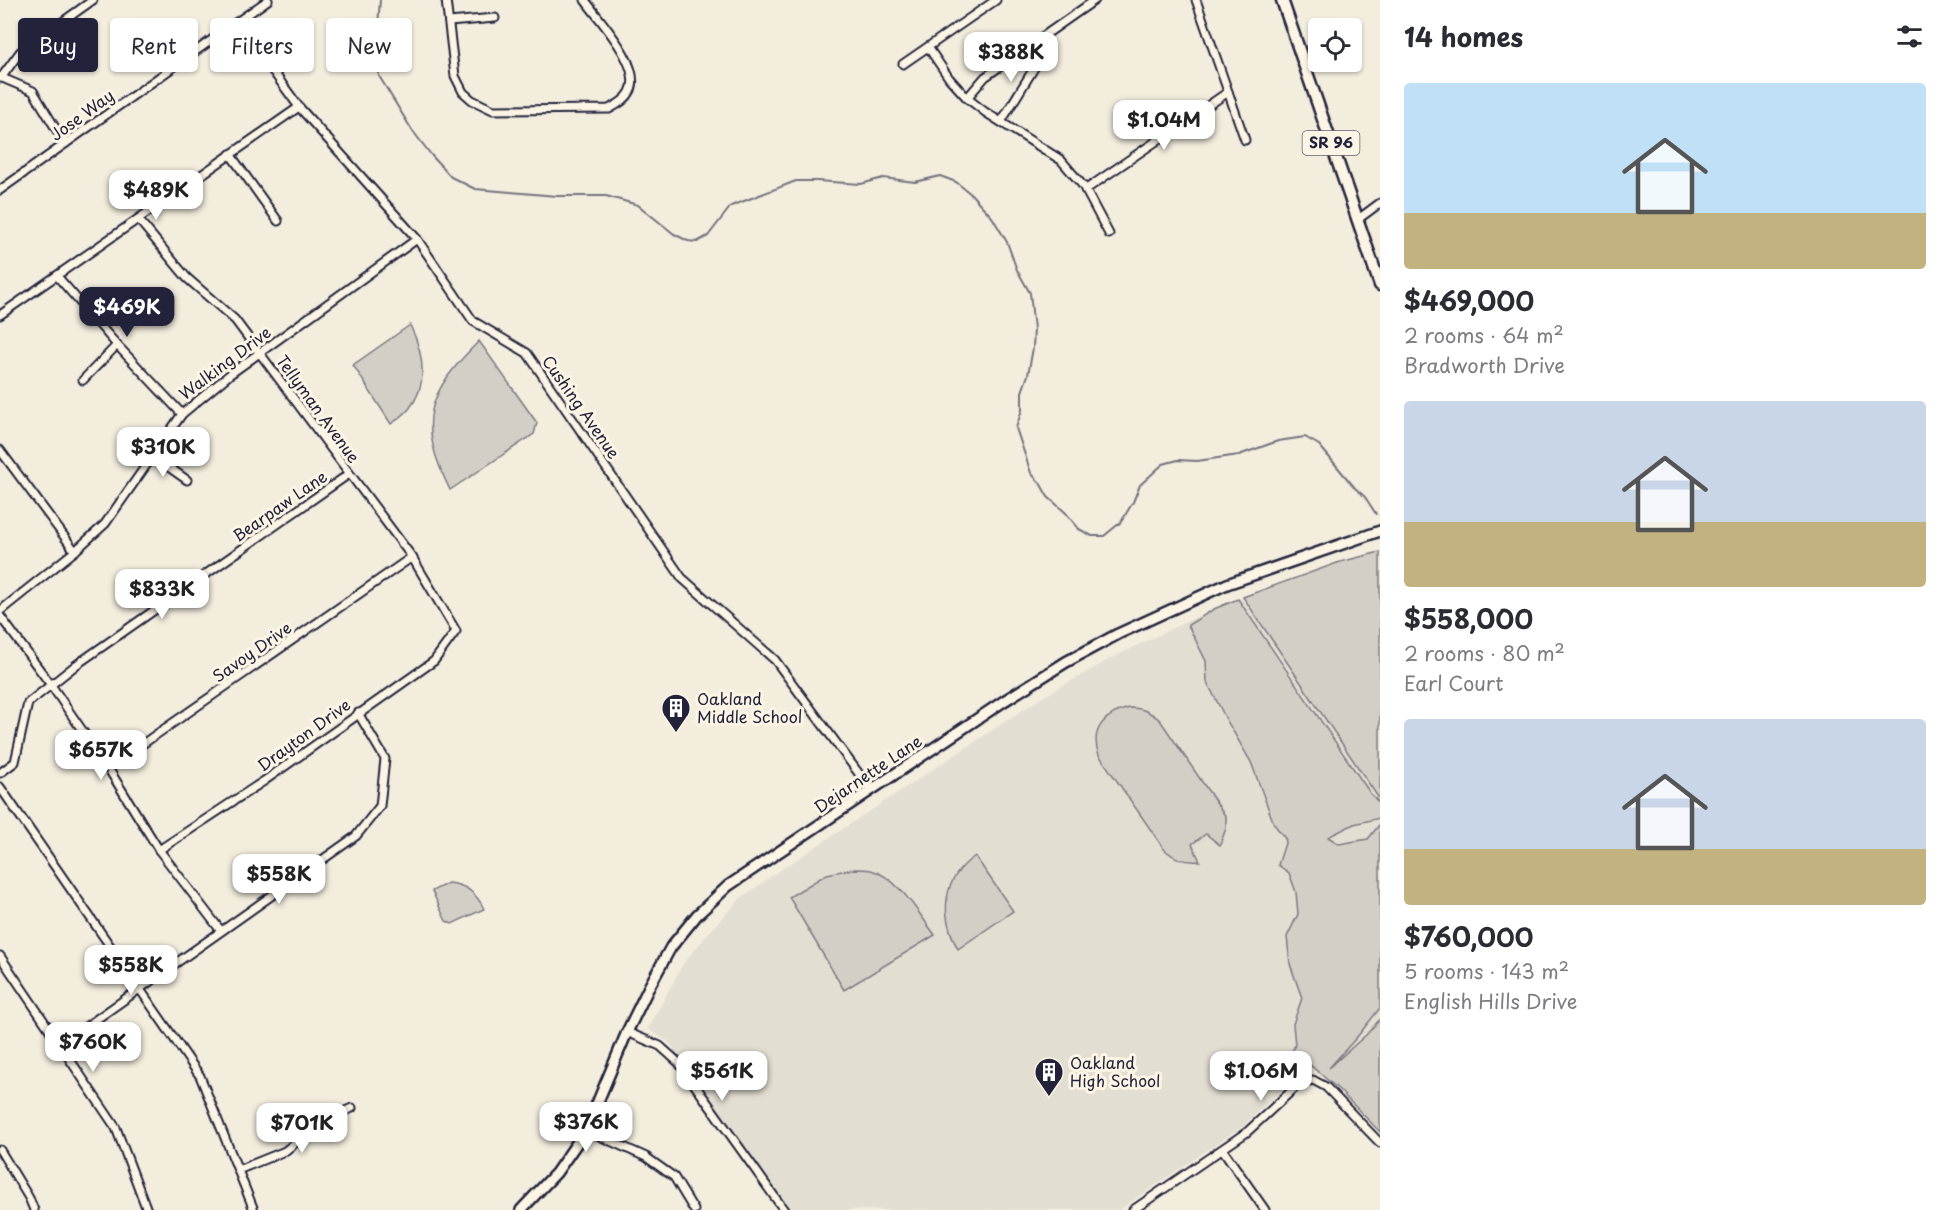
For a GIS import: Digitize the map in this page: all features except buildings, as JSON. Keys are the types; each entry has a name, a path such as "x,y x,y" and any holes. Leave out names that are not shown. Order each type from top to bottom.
{"main road":[{"name":"SR 96","path":"1282,0 1380,285"},
{"name":"Dejarnette Lane","path":"521,1210 556,1173 586,1130 627,1032 671,947 697,915 729,886 1004,701 1066,662 1118,634 1227,584 1380,531"}],"street":[{"path":"65,144 33,91 1,77 20,52 93,0"},
{"name":"Jose Way","path":"241,18 268,0"},
{"path":"446,0 454,76 463,92 480,105 493,110 609,109 625,99 631,92 634,81 633,72 628,60 585,0"},
{"path":"903,64 996,0"},
{"path":"967,98 985,77 1095,0"},
{"path":"1196,0 1245,140"},
{"path":"449,22 495,18"},
{"name":"Jose Way","path":"0,190 210,40"},
{"path":"1001,122 1039,60 1040,48 1035,42"},
{"path":"928,47 949,78 967,98 1061,160 1085,190 1109,234"},
{"name":"Cushing Avenue","path":"274,72 299,107 417,239 473,321 527,353 682,578 775,660 871,790"},
{"path":"1085,190 1228,92"},
{"path":"0,315 299,107"},
{"path":"230,154 278,221"},
{"path":"1357,220 1380,203"},
{"name":"Tellyman Avenue","path":"138,219 187,279 235,320 412,557 456,631"},
{"name":"Walking Drive","path":"0,611 105,524 182,414 229,375 417,239"},
{"path":"57,276 117,345 182,414"},
{"path":"83,380 117,345"},
{"path":"0,450 75,551"},
{"path":"153,456 188,480"},
{"name":"Bearpaw Lane","path":"0,773 15,762 28,703 76,665 349,474"},
{"name":"Savoy Drive","path":"108,768 412,557"},
{"path":"0,616 108,768 159,850 221,931"},
{"name":"Drayton Drive","path":"159,850 264,781 434,661 456,631"},
{"path":"60,1046 356,836 380,806 385,759 358,713"},
{"path":"0,787 200,1076 254,1210"},
{"path":"0,956 116,1128 147,1210"},
{"path":"627,1032 660,1046 679,1063 784,1210"},
{"path":"1133,1210 1247,1132 1299,1083 1312,1080 1326,1087 1380,1143"},
{"path":"238,1170 285,1151 321,1122 352,1108"},
{"path":"586,1130 646,1157 674,1177 694,1210"},
{"path":"0,1150 30,1198 34,1210"},
{"path":"1223,1150 1265,1210"}],"shaded area":[{"path":"410,325 421,357 420,389 409,409 391,424 353,365"},
{"path":"479,341 537,423 534,434 450,490 439,466 433,445 432,409 448,377"},
{"path":"1380,552 1380,800 1243,597 1340,562"},
{"path":"1243,597 1380,800 1380,1064 1338,1089 1311,1065 1243,1126 1119,1210 791,1210 669,1042 648,1029 683,964 741,898 1041,698 1110,659"},
{"path":"1238,599 1370,793 1380,804 1380,818 1354,824 1328,837 1339,844 1368,839 1380,824 1380,1008 1329,1068 1367,1034 1380,1019 1380,1132 1338,1089 1311,1066 1294,1078 1286,1064 1295,1045 1293,1024 1302,998 1290,964 1287,937 1298,914 1296,892 1289,873 1278,865 1286,840 1274,824 1251,762 1207,682 1206,661 1188,625 1214,609"},
{"path":"1130,708 1146,711 1160,720 1226,817 1226,828 1220,845 1206,834 1192,844 1200,861 1180,859 1164,849 1099,755 1096,746 1098,730 1107,718"},
{"path":"975,856 1013,911 958,949 948,924 947,899 955,876"},
{"path":"852,869 871,870 890,880 907,897 935,935 844,990 789,897 827,874"},
{"path":"448,883 460,885 470,891 484,909 452,924 446,921 432,891"}],"waterway":[{"path":"380,0 377,39 379,76 412,130 432,156 451,177 475,189 557,196 606,196 638,205 674,234 688,241 697,242 708,236 731,206 796,181 861,184 883,178 915,182 940,176 956,182 971,194 992,217 1007,242 1017,270 1030,293 1034,329 1033,348 1022,392 1022,410 1016,428 1031,473 1048,497 1079,529 1092,536 1104,536 1121,522 1140,485 1163,464 1178,460 1197,461 1239,455 1278,441 1305,437 1319,445 1365,497 1376,514"}],"place":[{"name":"Oakland Middle School","path":"676,734"},
{"name":"Oakland High School","path":"1049,1098"}]}
